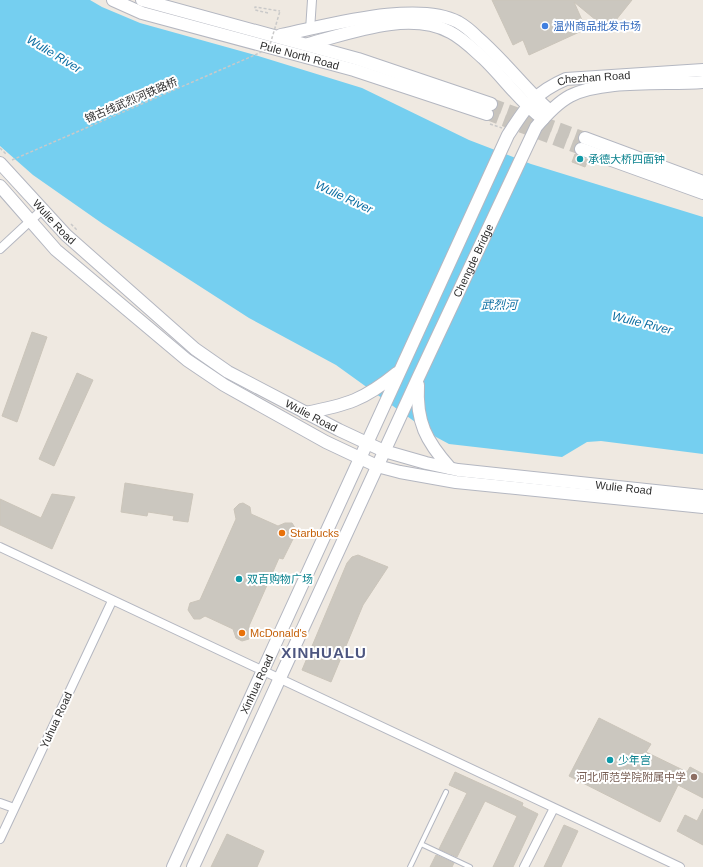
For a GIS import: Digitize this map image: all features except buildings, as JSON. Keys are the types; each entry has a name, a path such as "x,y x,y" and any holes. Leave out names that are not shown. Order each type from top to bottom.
{"main road":[{"name":"Pule North Road","path":"113,0 142,13 281,49 489,109 358,59 142,0"},
{"path":"278,36 400,13 423,13 443,17 457,22 476,36 503,61 531,102"},
{"path":"281,49 400,22 422,23 438,27 458,36 546,115"},
{"name":"Chezhan Road","path":"508,135 531,102 547,88 566,79 703,70"},
{"name":"Chezhan Road","path":"528,142 546,115 570,96 596,87 703,82"},
{"name":"Chengde Bridge","path":"400,370 508,135"},
{"name":"Chengde Bridge","path":"418,378 528,142"},
{"path":"703,182 583,143 703,193"},
{"name":"Wulie Road","path":"0,163 66,235 195,349 228,372 367,443 384,451 426,464 450,468 703,496"},
{"name":"Wulie Road","path":"0,186 56,250 188,360 224,385 326,442 377,466 400,472 456,482 703,507"},
{"path":"305,412 357,400 377,389 400,370"},
{"name":"Xinhua Road","path":"173,867 400,370"},
{"path":"418,378 417,401 424,432 436,452 450,468"},
{"name":"Xinhua Road","path":"193,867 418,378"}],"street":[{"path":"310,30 312,0"},
{"path":"0,249 42,210"},
{"path":"0,547 680,867"},
{"name":"Yuhua Road","path":"0,839 112,601"},
{"path":"0,802 14,808"},
{"path":"524,867 554,808"}],"lane":[{"path":"410,867 446,792"},
{"path":"421,844 470,867"}],"path":[{"name":"锦古线武烈河铁路桥","path":"12,160 269,48 280,11 255,7 255,10 268,13"}],"water":[{"name":"武烈河","path":"0,0 90,0 102,7 140,23 255,55 362,88 469,140 531,164 703,217 703,454 601,441 587,442 562,457 449,444 436,437 336,365 249,318 103,224 33,175 0,146"}],"tunnel":[{"path":"491,104 585,138"},
{"path":"487,114 581,149"}],"place":[{"name":"温州商品批发市场","path":"545,26"},
{"name":"承德大桥四面钟","path":"580,159"},
{"name":"Starbucks","path":"282,533"},
{"name":"双百购物广场","path":"239,579"},
{"name":"McDonald's","path":"242,633"},
{"name":"少年宫","path":"610,760"},
{"name":"河北师范学院附属中学","path":"694,777"}],"district":[{"name":"XINHUALU","path":"324,653"}],"water label":[{"name":"Wulie River","path":"54,54"},
{"name":"Wulie River","path":"344,197"},
{"name":"Wulie River","path":"642,323"}]}
